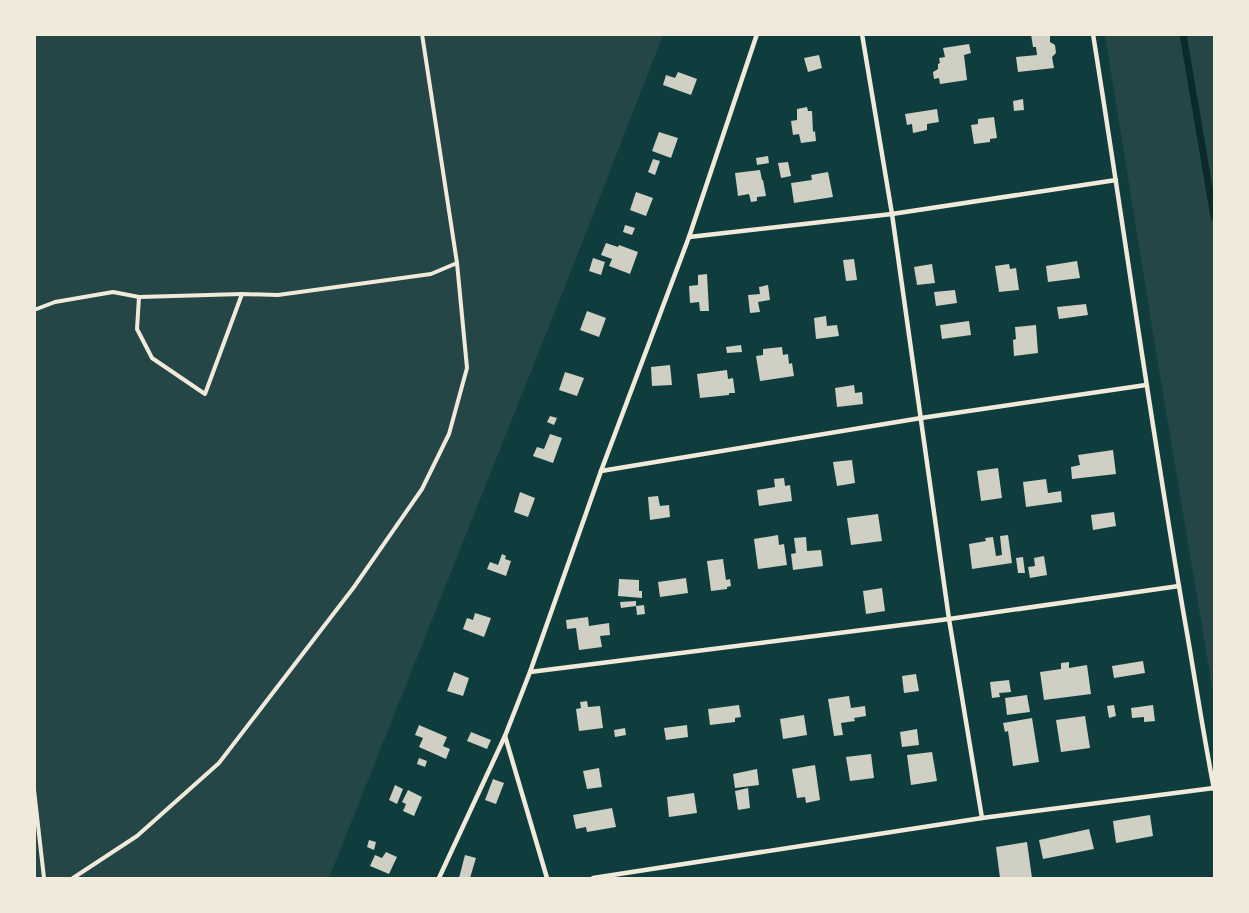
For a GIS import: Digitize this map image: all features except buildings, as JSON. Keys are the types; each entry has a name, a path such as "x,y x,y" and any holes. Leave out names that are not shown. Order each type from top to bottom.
{"lane":[{"path":"439,879 505,736 530,672 601,471 689,237 757,34"},
{"path":"862,34 892,214 949,619 982,818"},
{"path":"593,879 982,818 1214,789 1146,385 1093,34"},
{"path":"689,237 892,214 1116,180"},
{"path":"601,471 921,418 1146,385"},
{"path":"530,672 949,619 1179,586"},
{"path":"505,736 548,879"}],"path":[{"path":"73,879 137,836 219,763 354,587 422,489 449,434 466,368 458,263 422,34"},
{"path":"34,310 55,302 113,292 139,297 278,295 431,274 458,263"},
{"path":"139,297 137,328 152,358 205,394 242,294"},
{"path":"34,790 44,879"}],"shaded area":[{"path":"34,35 663,35 329,878 35,878"},
{"path":"1105,35 1214,35 1214,698 1153,333"}],"waterway":[{"path":"1183,34 1214,217"}]}
